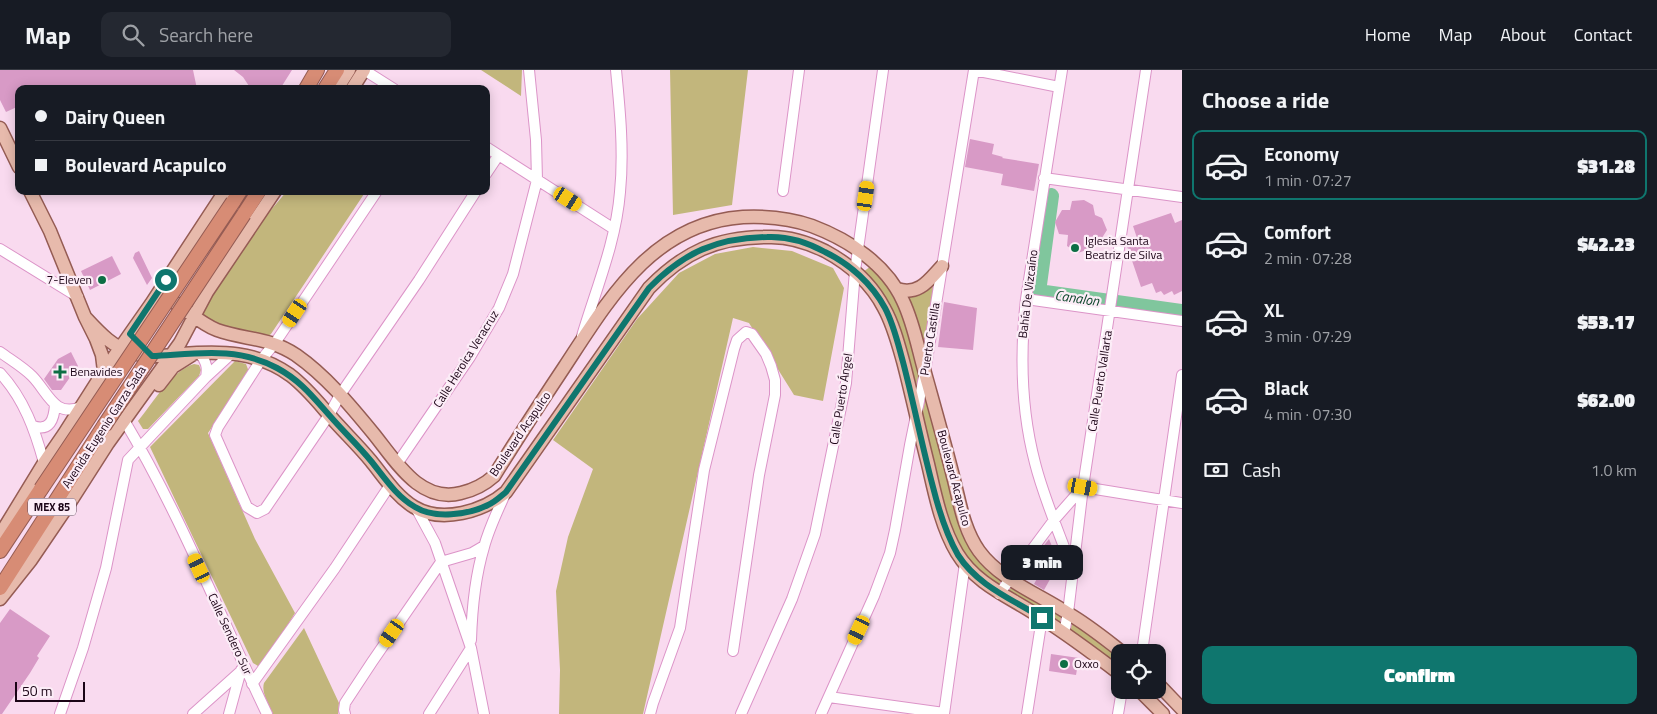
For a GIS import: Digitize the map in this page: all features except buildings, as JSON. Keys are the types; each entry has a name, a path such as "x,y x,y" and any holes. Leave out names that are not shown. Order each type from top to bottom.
{"highway":[{"path":"328,85 337,70"},
{"name":"Avenida Eugenio Garza Sada","path":"0,551 233,195"},
{"name":"Avenida Eugenio Garza Sada","path":"0,588 256,195"}],"main road":[{"path":"340,85 349,70"},
{"path":"355,85 364,70"},
{"path":"0,128 15,159"},
{"path":"32,195 50,231 107,367"},
{"path":"2,528 174,268 233,195"},
{"path":"0,599 52,530 127,416 186,334 207,292 274,195"},
{"name":"Boulevard Acapulco","path":"194,315 215,329 275,343 305,362 340,395 397,464 414,481 432,492 450,495 459,494 476,488 494,476 610,300 644,260 668,241 707,224 722,220 769,217 808,224 837,236 858,249 897,289 912,322 965,524 974,543 992,566 1010,579 1068,613 1111,644"},
{"name":"Boulevard Acapulco","path":"170,355 232,353 261,360 288,374 302,384 362,450 390,485 416,508 431,513 460,514 496,501 506,492 649,288 676,263 699,250 720,242 747,237 773,236 811,245 834,256 855,271 876,295 889,318 911,390 939,508 948,536 965,563 981,580 1000,594 1042,618 1111,667"},
{"path":"897,289 909,292 919,288 942,266"},
{"path":"174,268 178,281 183,288 191,292 207,292"},
{"path":"151,304 156,301 165,300 194,315"},
{"path":"85,317 105,338 120,348 133,353 152,356 170,355"},
{"path":"130,334 152,356"},
{"path":"127,416 145,403 173,367 196,353"},
{"path":"107,367 119,365 129,372 137,382 141,396"},
{"path":"459,494 480,508"},
{"path":"939,508 960,501"},
{"path":"1166,692 1182,709"},
{"path":"1148,699 1163,714"}],"street":[{"path":"364,70 388,85"},
{"name":"Calle Heroica Veracruz","path":"397,464 470,356 498,308 513,274 536,180 536,140 529,70"},
{"path":"578,346 606,262 620,192 622,139 616,70"},
{"path":"782,190 799,70"},
{"name":"Calle Puerto Ángel","path":"741,714 792,599 815,534 846,383 855,271 883,70"},
{"path":"974,70 1059,88"},
{"name":"Puerto Castilla","path":"821,714 874,596 890,553 925,372 974,70"},
{"name":"Bahía De Vizcaíno","path":"1062,70 1026,299 1022,333 1022,366 1028,432 1035,464 1073,572"},
{"name":"Calle Puerto Vallarta","path":"1064,633 1083,487 1146,70"},
{"path":"490,151 614,229"},
{"path":"490,168 498,156"},
{"path":"1044,178 1182,196"},
{"path":"374,195 275,343 261,360 223,418 215,435 247,507 257,513 265,509 329,415 340,395 419,280 473,195"},
{"path":"0,249 78,297"},
{"path":"1026,299 1112,304 1182,321"},
{"path":"650,714 652,703 680,628 704,470 734,349 737,340 746,332 752,334 766,354 775,380 776,395 759,476 733,651"},
{"path":"0,352 29,374 55,405 70,410 82,407"},
{"path":"196,353 205,361 206,377"},
{"path":"60,714 83,648 104,575 128,460 206,377 232,353"},
{"path":"0,373 20,400 33,426 44,464"},
{"path":"1143,644 1182,375"},
{"path":"33,426 43,428 51,423 54,418 55,405"},
{"name":"Calle Sendero Sur","path":"127,416 140,447 178,523 242,667 267,714"},
{"path":"252,684 335,568 390,485"},
{"path":"1000,594 1054,520 1083,487 1182,503"},
{"path":"428,714 471,648 473,607 484,546 506,492"},
{"path":"416,508 435,543 471,648 484,714"},
{"path":"480,508 487,514 491,525"},
{"path":"344,712 346,703 372,662 441,562 472,553 484,546"},
{"path":"829,697 944,714 965,563"},
{"path":"1028,714 1042,618"},
{"path":"192,714 242,667"},
{"path":"229,714 242,667"},
{"path":"1118,714 1120,699"}],"shaded area":[{"path":"481,70 522,70 521,96"},
{"path":"670,70 748,70 732,205 673,215"},
{"path":"284,195 363,195 271,334 267,337 209,323 204,316 203,309 238,249"},
{"path":"753,247 792,251 833,268 844,288 823,401 794,395 749,323 733,318 643,714 559,714 560,670 556,591 568,537 593,469 553,440 637,319 679,273 715,254"},
{"path":"871,266 895,291 936,284 921,369 964,532 1039,601 1111,648 1111,662 1001,591 965,557 951,529 901,332 886,300 863,272"},
{"path":"235,361 246,364 249,372 208,433 255,539 295,613 263,665 258,666 253,663 150,447"},
{"path":"194,364 199,365 201,370 199,376 148,429 143,429 138,421 156,397 178,373"},
{"path":"304,628 339,703 338,714 273,714 266,698 263,687 264,683"}],"waterway":[{"name":"Canalon","path":"1051,196 1038,292 1182,312"}],"place":[{"name":"Iglesia Santa Beatriz de Silva","path":"1075,248"},
{"name":"7-Eleven","path":"102,280"},
{"name":"Benavides","path":"60,372"},
{"name":"Oxxo","path":"1064,664"}],"route":[{"path":"166,280 130,334 144,350 152,356 208,352 232,353 261,360 276,367 302,384 405,500 416,508 431,513 460,514 488,506 506,492 649,288 676,263 699,250 720,242 747,237 773,236 811,245 834,256 855,271 876,295 885,309 896,338 911,390 939,508 948,536 958,554 976,576 989,587 1042,618"}]}
